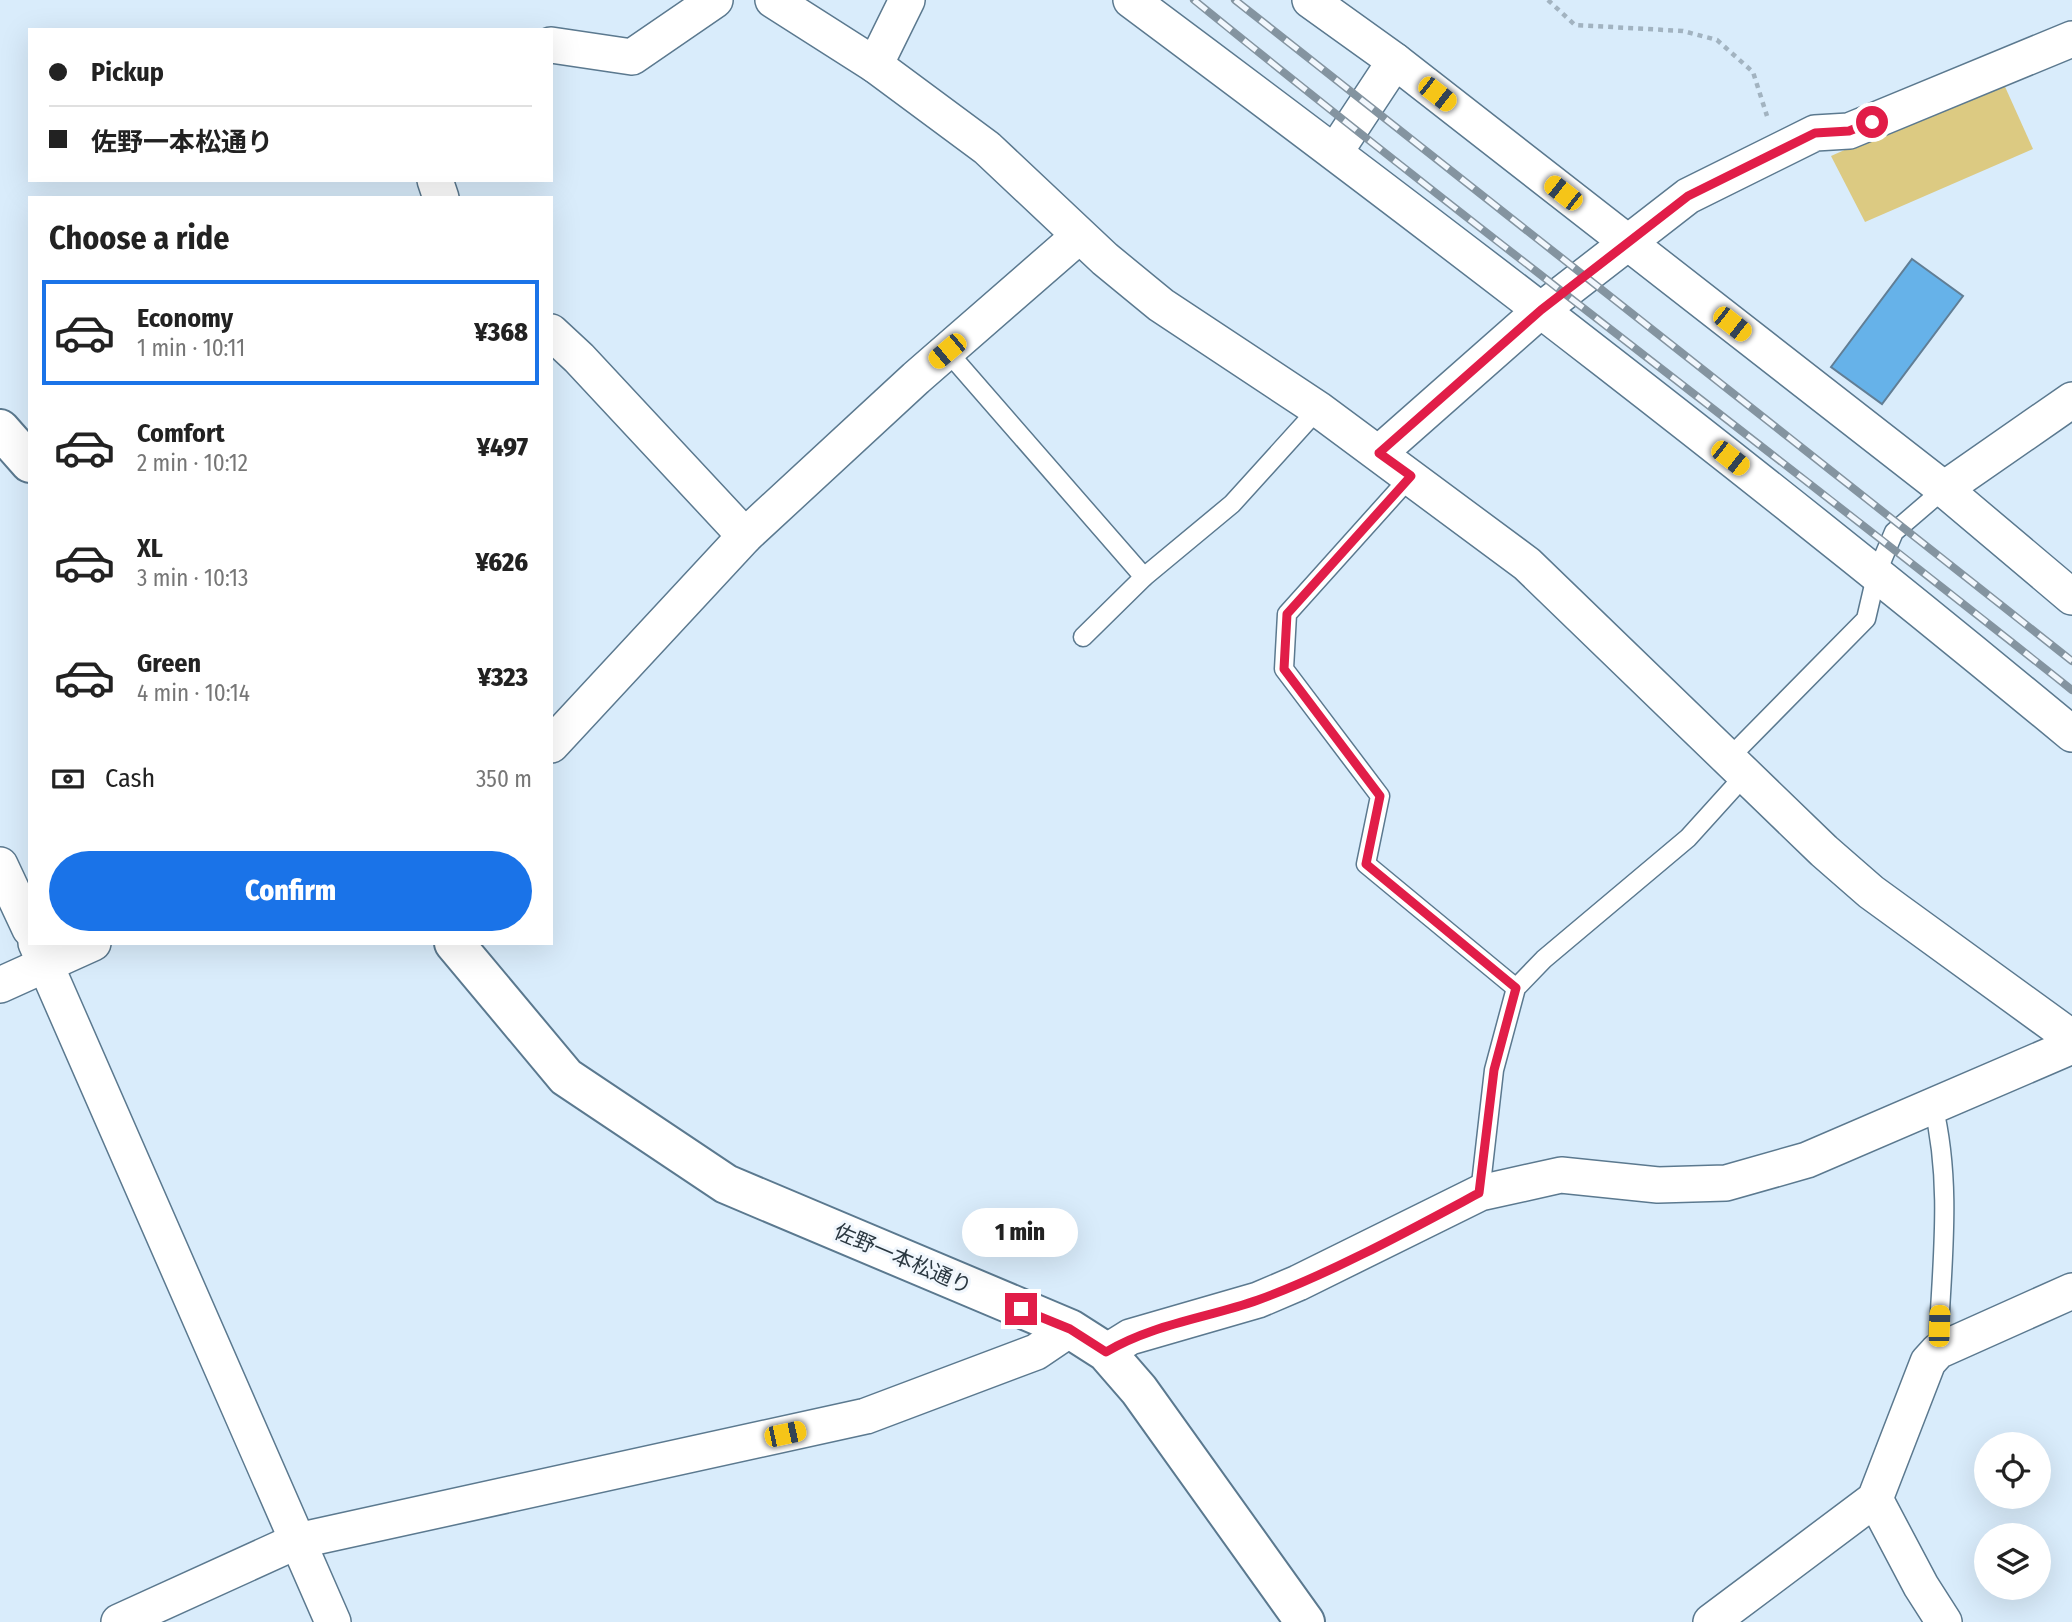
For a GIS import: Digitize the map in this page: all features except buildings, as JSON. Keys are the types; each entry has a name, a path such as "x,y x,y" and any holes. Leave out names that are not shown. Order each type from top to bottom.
{"street":[{"path":"553,45 632,57 715,0"},
{"path":"773,0 875,65 987,148 1079,236 1161,305 1318,409 1527,565 1736,767 1871,892 2072,1038"},
{"path":"875,65 906,0"},
{"path":"1131,0 1335,152 1877,572 2072,734"},
{"path":"1310,0 1395,61 1944,489 2072,597"},
{"path":"1379,453 1541,310 1688,196 1815,133 1849,131 2072,39"},
{"path":"1335,152 1395,61"},
{"path":"553,743 745,536 947,351 1079,236"},
{"path":"553,334 579,358 745,536"},
{"path":"1944,489 2072,400"},
{"path":"0,429 28,461"},
{"path":"0,865 28,925"},
{"path":"0,985 41,954 84,945"},
{"name":"佐野一本松通り","path":"456,945 566,1077 726,1184 1070,1329 1106,1352 1170,1429 1305,1622"},
{"path":"41,954 333,1622"},
{"path":"1106,1352 1130,1338 1246,1304 1298,1283 1479,1193 1561,1175 1658,1185 1726,1183 1807,1160 2072,1046"},
{"path":"1712,1622 1875,1499 1928,1362 1938,1351 2072,1291"},
{"path":"119,1622 297,1541 866,1416 1036,1352 1070,1329"},
{"path":"1875,1499 1921,1586 1944,1622"}],"lane":[{"path":"947,351 1144,576"},
{"path":"1083,637 1144,576 1232,503 1318,409"},
{"path":"1411,476 1287,614 1284,669 1380,796 1366,864 1516,988"},
{"path":"1479,1193 1494,1070 1516,988 1544,959 1688,838 1736,767 1866,619 1877,572 1894,532 1944,489"},
{"path":"1933,1105 1942,1143 1946,1189 1938,1351"}],"path":[{"path":"1548,0 1574,25 1683,31 1717,40 1753,72 1778,150"}],"shaded area":[{"path":"2002,80 2033,149 1865,222 1831,156"}],"railway":[{"path":"1194,0 1412,174 2072,690"},
{"path":"1235,0 2072,661"}],"route":[{"path":"1021,1309 1070,1329 1106,1352 1130,1338 1154,1329 1258,1300 1298,1283 1479,1193 1494,1070 1516,988 1366,864 1380,796 1284,669 1287,614 1411,476 1379,453 1541,310 1688,196 1815,133 1849,131 1872,122"}]}
